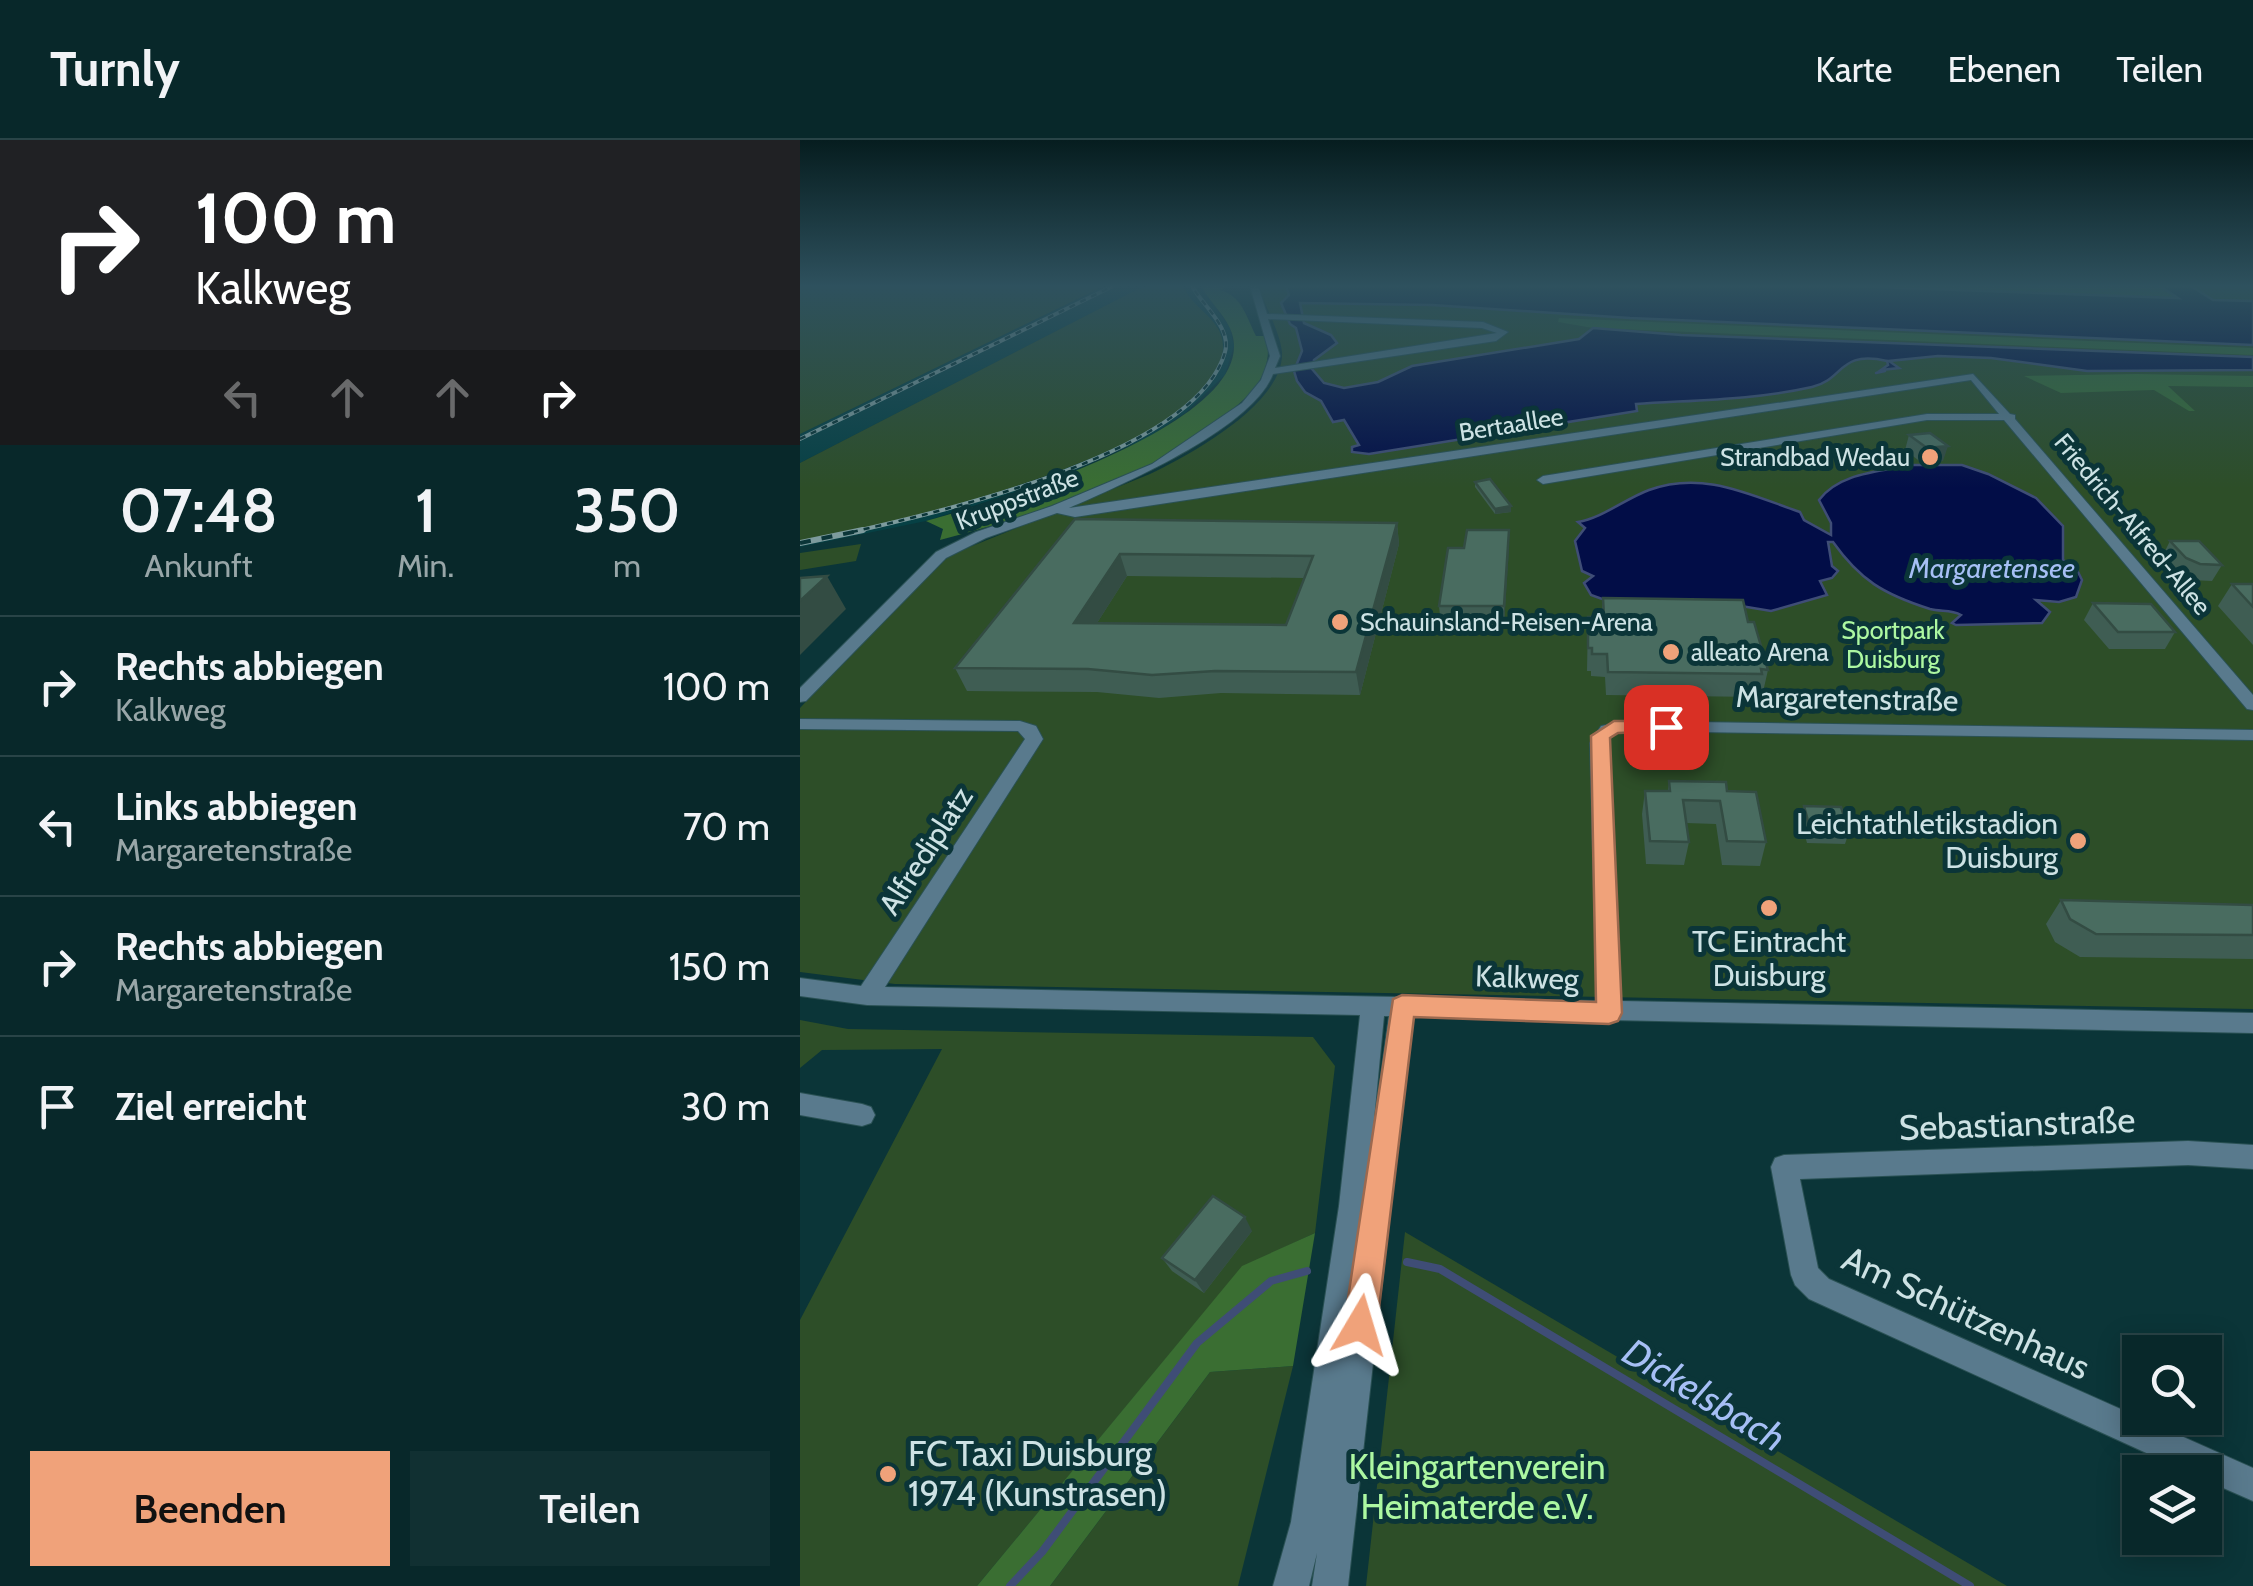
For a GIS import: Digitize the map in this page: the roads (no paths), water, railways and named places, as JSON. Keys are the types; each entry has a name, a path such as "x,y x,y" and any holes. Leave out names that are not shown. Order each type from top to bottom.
{"street":[{"path":"1273,353 1270,372 1395,353"},
{"name":"Kruppstraße","path":"800,697 941,554 980,534 1056,508 1179,454 1246,405 1270,372"},
{"name":"Bertaallee","path":"1056,508 1075,513 1973,376"},
{"name":"Friedrich-Alfred-Allee","path":"1973,376 2253,706"},
{"path":"1543,480 1927,417 2011,417"},
{"name":"Alfrediplatz","path":"800,724 1020,726 1030,730 1034,739 867,996"},
{"name":"Margaretenstraße","path":"1609,1013 1600,743 1607,730 1626,726 2253,735"},
{"name":"Kalkweg","path":"800,986 867,996 2253,1023"},
{"path":"1291,1586 1308,1522 1367,1092 1388,1006"},
{"path":"1330,1586 1388,1006"},
{"path":"800,1104 862,1114"},
{"name":"Sebastianstraße","path":"1784,1167 2188,1153 2253,1157"},
{"name":"Am Schützenhaus","path":"1784,1167 1805,1275 1819,1290 2253,1485"}],"water":[{"path":"1301,353 1323,353 1314,360 1312,369 1324,383 1344,388 1378,382 1412,366 1489,353 2161,353 2253,357 2253,370 2087,371 1991,358 1938,356 1889,361 1899,368 1881,370 1888,365 1887,361 1859,359 1812,387 1768,395 1636,404 1637,411 1369,454 1352,452 1352,447 1359,445 1344,420 1333,422 1321,401 1305,392 1294,371"},
{"name":"Margaretensee","path":"1912,465 1962,465 2036,498 2063,526 2063,560 2076,568 2082,580 2076,597 2059,602 2036,600 2050,612 2042,623 1956,625 1952,623 1961,615 1913,603 1874,584 1833,542 1828,542 1832,566 1838,571 1832,578 1820,581 1827,595 1771,611 1741,606 1616,604 1591,595 1584,583 1593,576 1582,571 1575,541 1585,528 1578,522 1649,490 1688,483 1726,487 1800,512 1804,520 1831,535 1831,523 1819,500 1827,491 1860,475"}],"waterway":[{"path":"1876,373 1885,371"},
{"name":"Dickelsbach","path":"1407,1262 1440,1269 1970,1586"},
{"name":"Dickelsbach","path":"1010,1586 1042,1552 1197,1343 1271,1281 1307,1271"}],"railway":[{"path":"800,439 975,353"},
{"path":"852,532 1003,492 1119,448 1168,420 1205,388 1224,353"},
{"path":"800,543 863,530"}],"place":[{"name":"Strandbad Wedau","path":"1930,457"},
{"name":"Schauinsland-Reisen-Arena","path":"1340,622"},
{"name":"alleato Arena","path":"1671,652"},
{"name":"Leichtathletikstadion Duisburg","path":"2078,841"},
{"name":"TC Eintracht Duisburg","path":"1769,908"},
{"name":"FC Taxi Duisburg 1974 (Kunstrasen)","path":"888,1474"}],"park label":[{"name":"Sportpark Duisburg","path":"1893,644"},
{"name":"Kleingartenverein Heimaterde e.V.","path":"1477,1487"}]}
